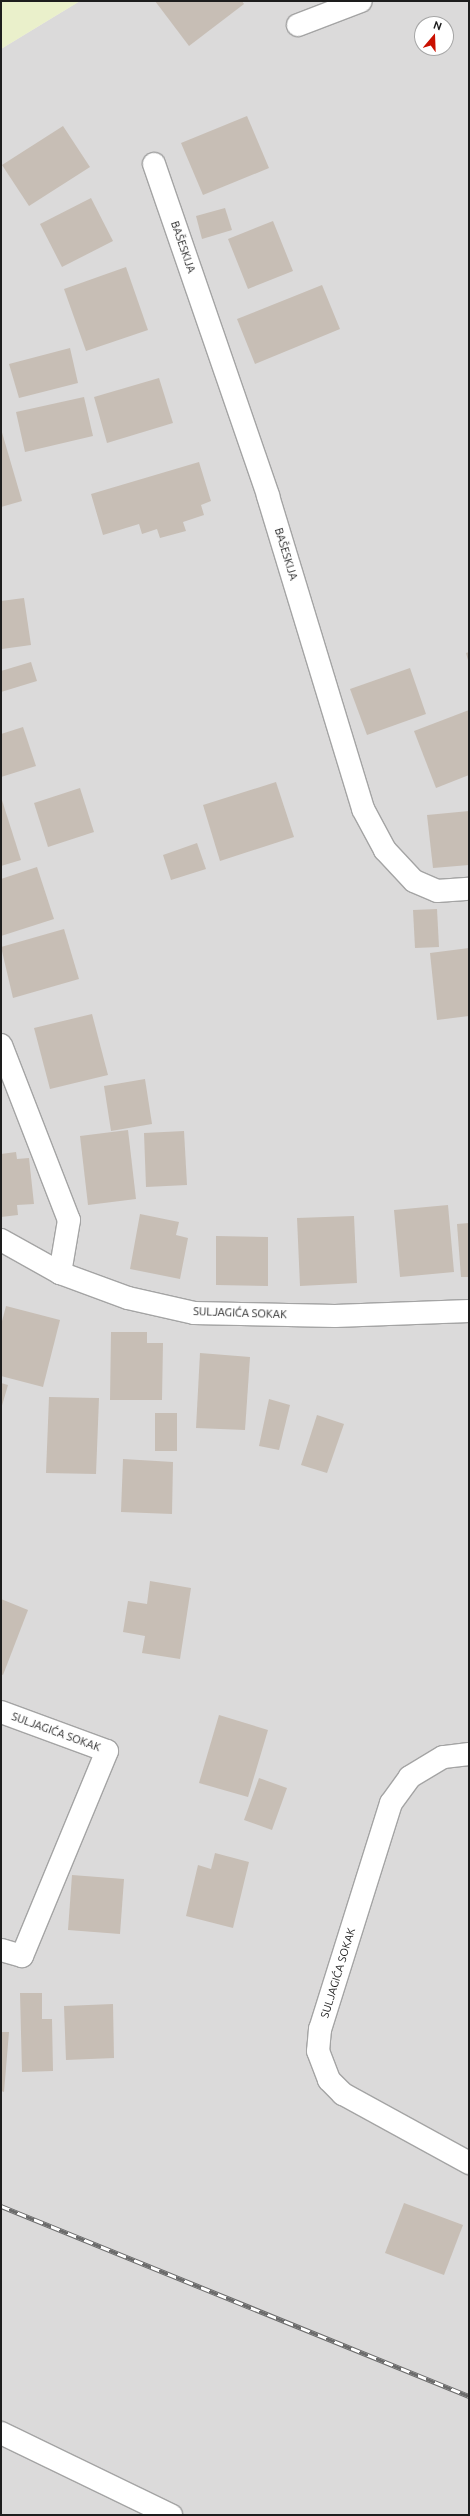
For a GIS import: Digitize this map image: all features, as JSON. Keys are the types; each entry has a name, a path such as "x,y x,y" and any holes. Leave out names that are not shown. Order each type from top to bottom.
{"street":[{"path":"298,25 361,1"},
{"name":"BAŠESKIJA","path":"154,164 268,496 363,809 385,850 414,882 437,891 469,889"},
{"path":"1,1045 69,1220 60,1273"},
{"name":"SULJAGIĆA SOKAK","path":"1,1240 60,1273 128,1298 194,1312 335,1316 469,1311"},
{"name":"SULJAGIĆA SOKAK","path":"1,1712 107,1751 22,1956 1,1950"},
{"name":"SULJAGIĆA SOKAK","path":"469,1754 443,1758 410,1777 391,1803 320,2029 318,2051 329,2080 343,2094 469,2163"},
{"path":"1,2433 171,2515"}],"shaded area":[{"path":"80,1 469,1 469,2515 1,2515 1,49"}],"green space":[{"path":"1,1 80,1 1,49"}],"building":[{"path":"155,1 242,1 244,4 189,46"},
{"path":"247,116 269,168 203,195 181,143"},
{"path":"63,126 90,167 29,206 2,165"},
{"path":"91,198 113,241 62,267 40,224"},
{"path":"225,208 232,230 202,239 196,216"},
{"path":"273,221 293,271 248,289 228,239"},
{"path":"126,267 148,330 86,351 64,289"},
{"path":"322,285 340,329 255,364 237,319"},
{"path":"70,348 78,383 19,398 9,364"},
{"path":"159,378 173,423 107,443 94,397"},
{"path":"84,397 93,436 25,452 16,412"},
{"path":"1,429 22,501 1,507"},
{"path":"199,462 211,501 201,505 204,515 183,522 186,531 160,538 157,529 142,534 139,524 103,535 91,494"},
{"path":"24,598 31,645 2,649 1,601"},
{"path":"469,652 469,664 466,653"},
{"path":"31,662 37,681 1,692 1,671"},
{"path":"410,668 426,714 367,735 350,689"},
{"path":"469,710 469,775 436,788 414,731"},
{"path":"23,727 36,766 1,777 1,734"},
{"path":"276,782 294,837 220,861 203,805"},
{"path":"80,788 94,832 48,847 34,803"},
{"path":"1,797 21,860 1,866"},
{"path":"469,811 469,865 433,868 427,815"},
{"path":"197,843 206,869 171,880 163,855"},
{"path":"37,867 54,919 1,936 1,879"},
{"path":"437,909 439,947 415,948 413,910"},
{"path":"64,929 79,979 13,998 1,947"},
{"path":"469,948 469,1016 437,1020 430,953"},
{"path":"92,1014 108,1075 50,1089 34,1028"},
{"path":"145,1079 152,1124 111,1131 104,1086"},
{"path":"128,1130 136,1199 88,1205 80,1136"},
{"path":"184,1131 187,1185 146,1187 144,1133"},
{"path":"16,1152 17,1159 29,1158 34,1204 17,1205 18,1215 1,1217 1,1154"},
{"path":"448,1205 454,1272 400,1277 394,1210"},
{"path":"140,1214 179,1222 176,1235 188,1238 180,1279 130,1269"},
{"path":"354,1216 357,1283 300,1286 297,1218"},
{"path":"469,1223 469,1277 461,1277 457,1224"},
{"path":"216,1236 268,1237 268,1286 216,1285"},
{"path":"6,1306 60,1320 43,1387 1,1376 1,1325"},
{"path":"111,1332 147,1332 147,1343 163,1343 162,1400 110,1400"},
{"path":"200,1353 250,1357 245,1430 196,1428"},
{"path":"1,1383 8,1385 1,1409"},
{"path":"49,1397 99,1398 96,1474 46,1473"},
{"path":"269,1399 290,1405 279,1450 259,1446"},
{"path":"155,1413 177,1413 177,1451 155,1451"},
{"path":"317,1415 344,1424 327,1473 301,1465"},
{"path":"123,1459 173,1462 172,1514 121,1512"},
{"path":"150,1581 191,1588 180,1659 142,1653 145,1636 123,1632 128,1601 147,1604"},
{"path":"1,1599 28,1610 3,1675 1,1674"},
{"path":"219,1715 268,1730 248,1797 199,1783"},
{"path":"259,1778 287,1788 272,1830 244,1820"},
{"path":"215,1853 249,1862 233,1928 186,1916 198,1865 211,1869"},
{"path":"72,1875 124,1879 120,1934 68,1930"},
{"path":"20,1993 42,1993 42,2019 52,2019 53,2071 22,2072"},
{"path":"113,2004 114,2058 66,2060 64,2006"},
{"path":"1,2032 9,2032 4,2092 1,2091"},
{"path":"404,2203 463,2225 444,2275 385,2253"}],"railway":[{"path":"1,2206 469,2396"}]}
